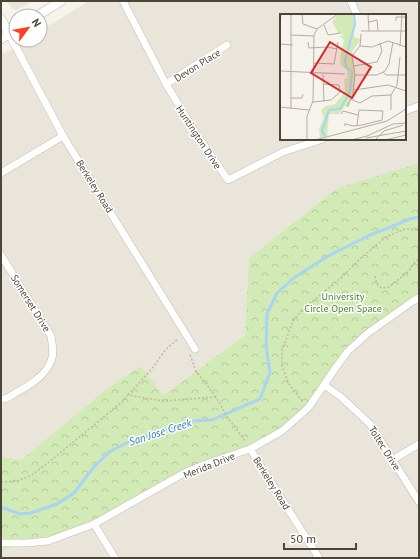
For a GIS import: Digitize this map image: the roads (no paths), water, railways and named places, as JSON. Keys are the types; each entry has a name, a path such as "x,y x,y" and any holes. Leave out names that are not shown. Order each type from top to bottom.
{"street":[{"path":"48,9 61,1"},
{"name":"Huntington Drive","path":"123,1 166,84 197,135 228,180 283,152 320,140"},
{"path":"351,1 357,14"},
{"name":"Berkeley Road","path":"1,20 8,32"},
{"name":"Devon Place","path":"166,84 227,45"},
{"name":"Berkeley Road","path":"16,48 63,136 195,349"},
{"path":"406,112 419,106"},
{"path":"1,173 63,136"},
{"name":"Somerset Drive","path":"1,255 51,336 53,347 52,358 45,372 27,386 5,399 1,399"},
{"name":"Merida Drive","path":"1,543 48,541 94,524 186,472 250,449 282,431 308,408 348,351 368,333 419,298"},
{"name":"Toltec Drive","path":"324,385 341,397 370,424 419,502"},
{"path":"392,460 419,444"},
{"name":"Berkeley Road","path":"250,449 319,558"},
{"path":"94,524 115,558"}],"waterway":[{"name":"San Jose Creek","path":"1,507 20,514 31,513 57,504 74,493 93,468 109,452 132,440 158,433 189,421 212,420 260,399 270,372 266,347 267,314 277,293 295,277 328,256 368,236 410,219 419,217"}],"park label":[{"name":"University Circle Open Space","path":"343,302"}]}
